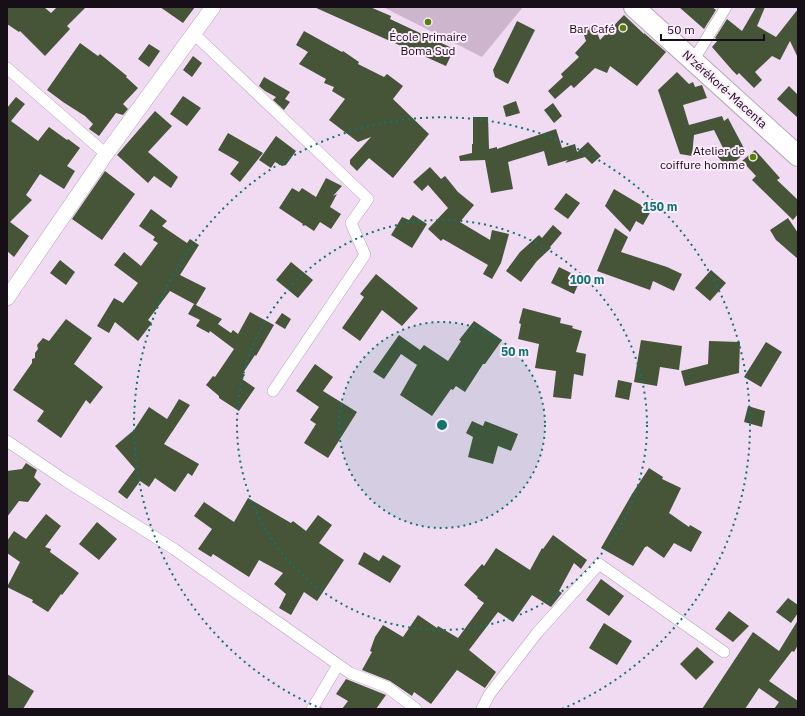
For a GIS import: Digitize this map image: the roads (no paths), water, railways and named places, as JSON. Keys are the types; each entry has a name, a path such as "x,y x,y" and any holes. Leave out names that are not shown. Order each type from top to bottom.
{"highway":[{"name":"N'zérékoré-Macenta","path":"634,7 798,156"}],"street":[{"path":"7,298 106,154 213,7"},
{"path":"693,61 726,7"},
{"path":"194,34 368,199 351,223 365,255 273,391"},
{"path":"7,68 106,154"},
{"path":"7,441 66,481 174,549 350,673 387,687 416,709"},
{"path":"482,709 489,695 537,633 599,564 724,652"},
{"path":"312,709 338,665"}],"place":[{"name":"École Primaire Boma Sud","path":"428,22"},
{"name":"Bar Café","path":"623,28"},
{"name":"Atelier de coiffure homme","path":"753,157"}]}
